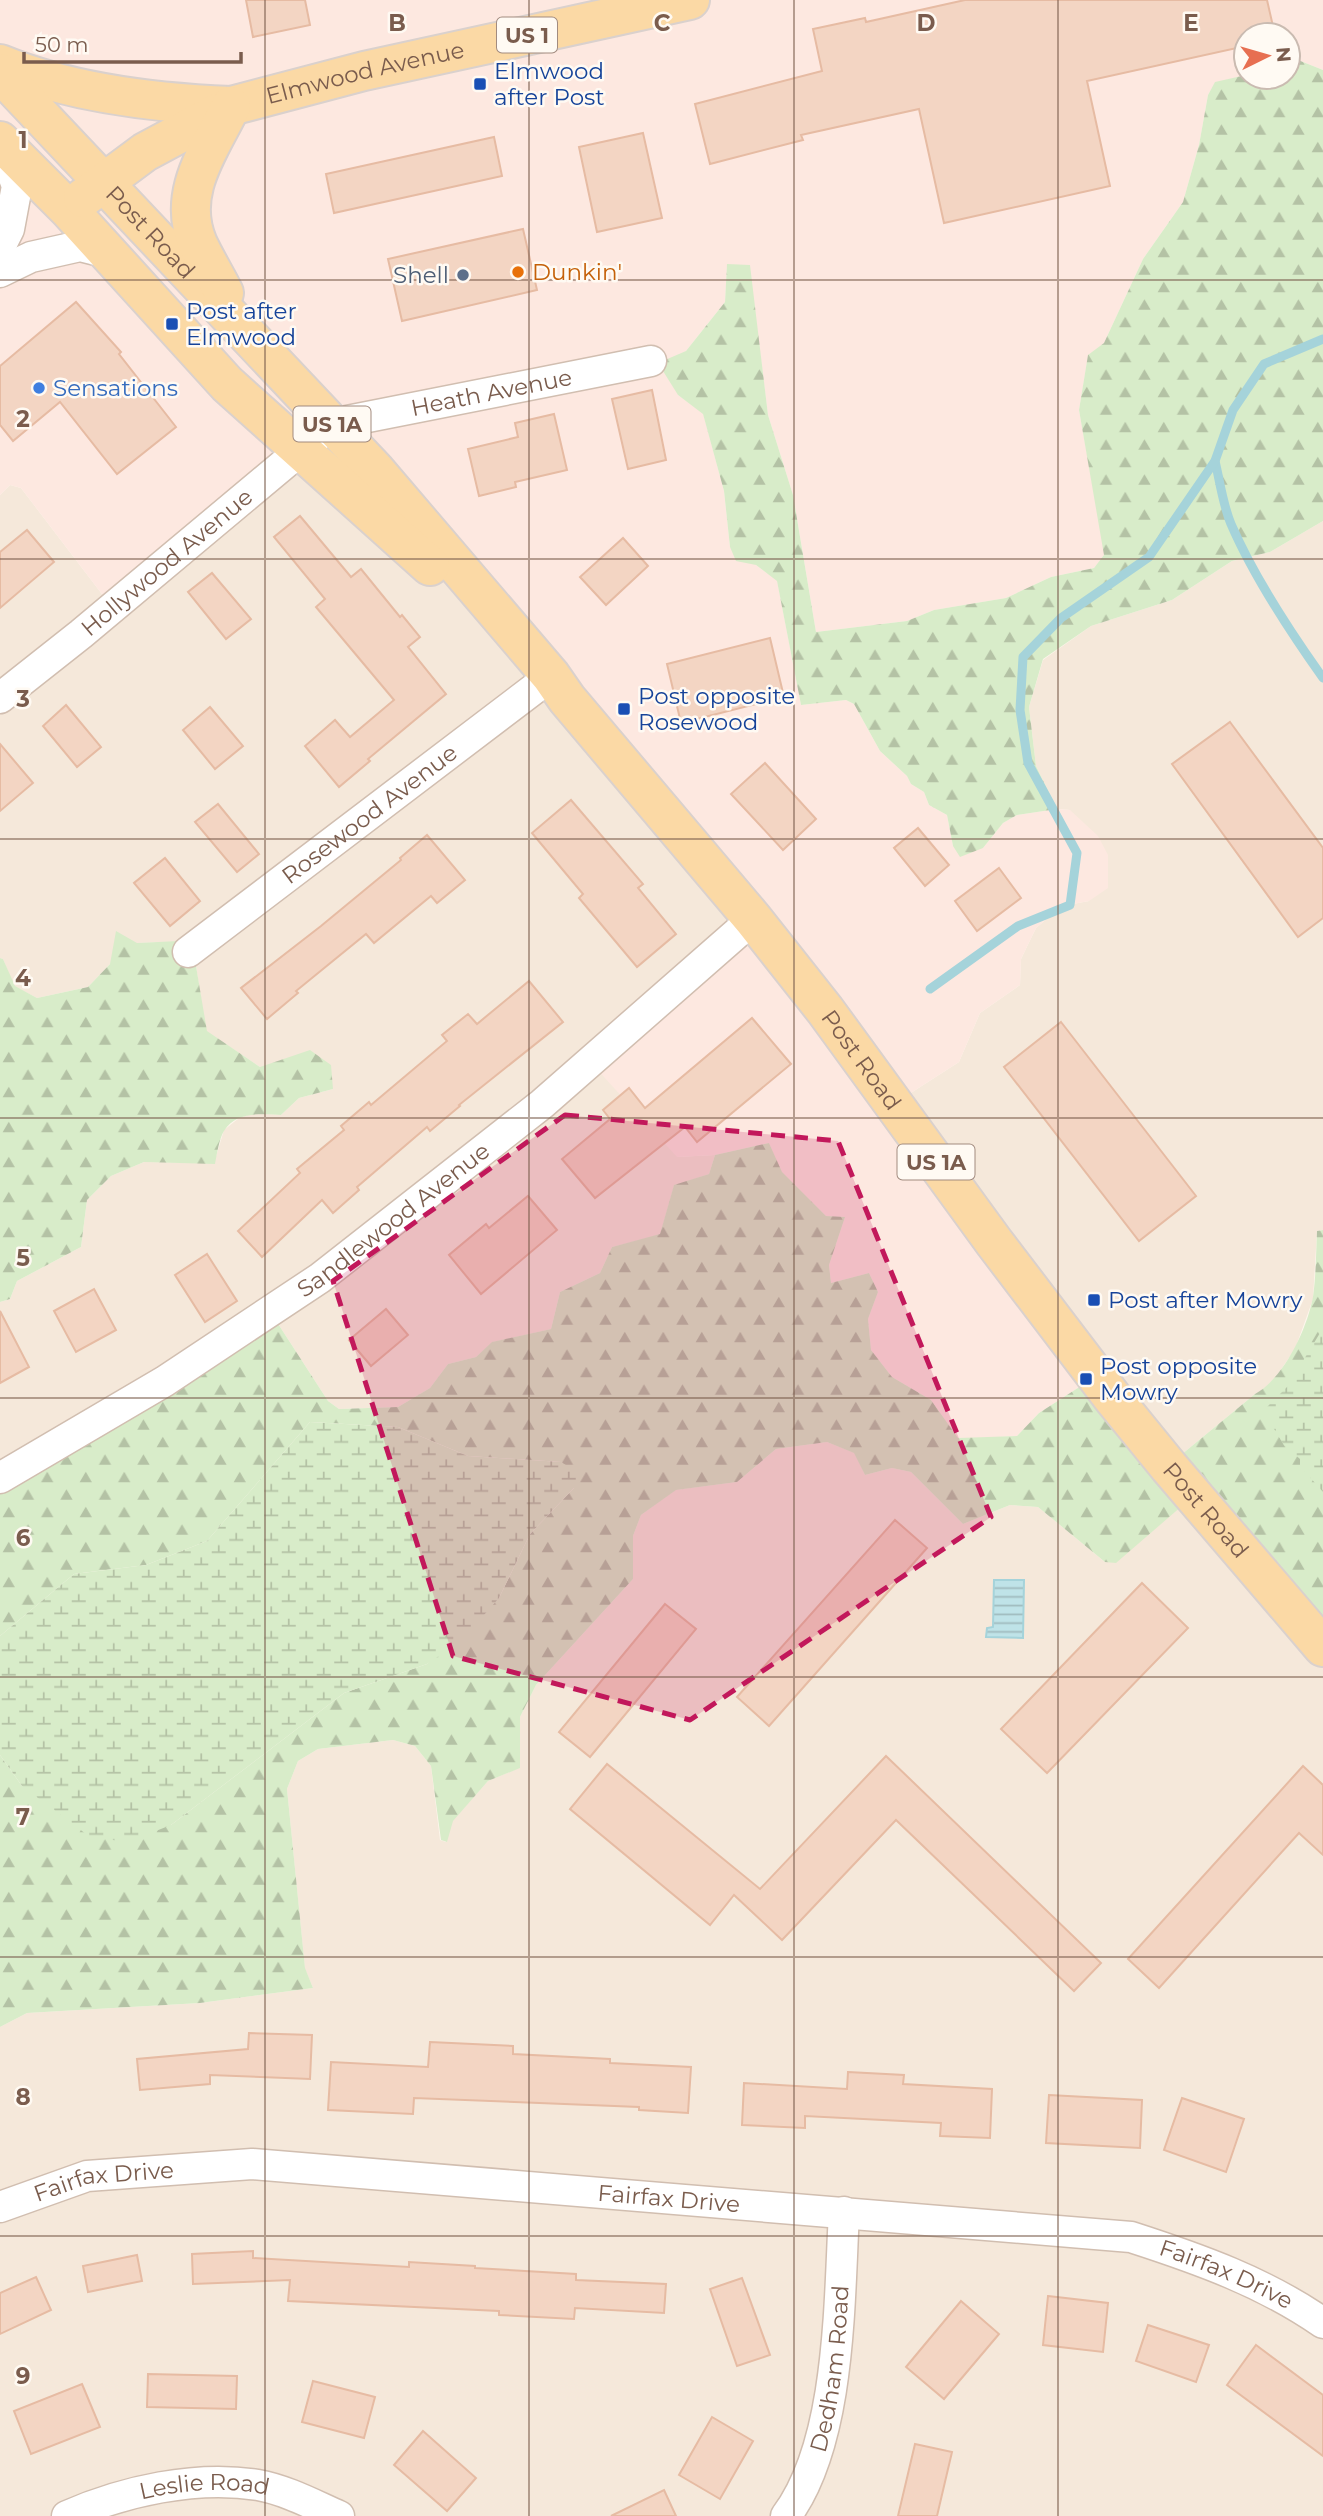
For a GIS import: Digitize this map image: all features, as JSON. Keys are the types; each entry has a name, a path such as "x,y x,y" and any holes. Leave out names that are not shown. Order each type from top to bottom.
{"main road":[{"name":"Elmwood Avenue","path":"69,210 145,152 231,106 364,71 668,2"},
{"path":"0,64 32,77 172,104 231,106 193,182 189,210 198,243 243,332"},
{"name":"Post Road","path":"0,73 375,471 551,676 567,699 753,919 825,1010 994,1242 1112,1397 1323,1647"},
{"name":"Post Road","path":"0,141 69,210 227,384 551,676"}],"street":[{"path":"0,141 17,186 9,229 0,247"},
{"path":"0,272 31,257 80,246 108,253"},
{"name":"Heath Avenue","path":"332,424 651,361"},
{"name":"Hollywood Avenue","path":"0,698 81,635 332,424"},
{"name":"Rosewood Avenue","path":"188,952 551,676"},
{"name":"Sandlewood Avenue","path":"0,1478 165,1381 320,1279 542,1104 753,919"},
{"name":"Fairfax Drive","path":"0,2207 87,2176 252,2164 1131,2237 1199,2259 1259,2284 1323,2323"},
{"name":"Dedham Road","path":"786,2516 796,2502 814,2464 824,2422 836,2352 844,2213"},
{"name":"Leslie Road","path":"67,2516 135,2493 175,2484 259,2485 299,2498 339,2516"}],"highlighted area":[{"path":"565,1115 838,1141 991,1517 690,1720 453,1656 333,1281"}],"shaded area":[{"path":"0,0 1323,0 1323,70 1302,62 1302,21 1232,21 1232,79 1215,83 1208,95 1199,145 1183,202 1143,259 1104,343 1088,356 1079,410 1105,555 1094,568 1051,577 1006,598 934,610 907,621 816,632 793,495 768,415 749,265 727,265 725,302 686,351 678,395 703,413 724,491 730,547 777,580 801,705 846,700 854,704 880,751 907,776 911,784 924,792 929,805 947,815 953,846 983,848 1003,823 1017,815 1057,809 1070,810 1098,836 1108,855 1108,888 1089,901 1062,906 1036,928 1021,959 1020,985 980,1013 959,1062 903,1098 1098,1375 1039,1413 1017,1436 958,1439 931,1400 892,1377 871,1350 868,1319 878,1292 869,1273 831,1283 829,1265 845,1217 826,1216 781,1172 769,1143 715,1155 677,1157 594,1066 757,922 331,430 108,602 21,488 10,485 0,495"},
{"path":"322,430 763,910 677,1157 715,1155 709,1174 674,1186 660,1235 612,1247 600,1273 560,1292 551,1329 493,1342 476,1357 448,1364 430,1388 398,1407 339,1409 328,1401 273,1316 0,1479 0,1302 10,1299 17,1281 81,1247 87,1200 111,1176 144,1162 214,1163 224,1130 239,1118 253,1113 281,1115 299,1098 333,1089 260,1067 206,1031 196,966 201,941 137,943 110,964 88,987 37,998 14,986 3,959 0,958 0,495 10,485 21,488 108,602"},
{"path":"1323,521 1323,1230 1317,1231 1313,1299 1295,1349 1269,1387 1255,1394 1170,1464 903,1098 959,1062 980,1013 1020,985 1021,959 1036,928 1062,906 1089,901 1070,810 1057,809 1036,766 1029,707 1043,660 1091,626 1172,600 1232,561 1270,552"},
{"path":"827,1442 855,1453 865,1475 892,1468 911,1472 963,1524 1010,1505 1038,1507 1105,1562 1190,1498 1323,1642 1323,2516 0,2516 0,2027 27,2013 200,2003 313,1988 305,1969 287,1789 298,1761 318,1749 393,1740 415,1746 431,1766 440,1840 446,1842 452,1821 488,1781 519,1768 520,1717 536,1685 633,1579 633,1536 641,1515 675,1490 737,1482 776,1449"}],"green space":[{"path":"1302,62 1323,70 1323,521 1270,552 1232,561 1172,600 1091,626 1043,659 1029,707 1036,766 1057,809 1017,815 1003,823 983,848 960,857 953,846 947,815 929,805 924,792 911,784 907,776 880,751 854,704 846,700 801,705 777,581 756,565 736,561 730,547 724,491 703,414 678,395 658,363 686,351 725,302 727,264 750,265 768,415 793,495 816,632 907,621 934,610 1006,598 1051,577 1094,568 1104,555 1079,410 1088,355 1104,343 1143,259 1183,202 1199,145 1208,95 1215,82 1232,78 1232,91 1302,91"},
{"path":"116,931 137,943 200,940 210,946 196,966 207,1031 260,1067 310,1050 331,1065 333,1089 299,1098 281,1115 250,1115 235,1120 222,1134 215,1164 144,1162 111,1176 87,1200 81,1247 17,1281 10,1299 0,1302 0,958 3,959 15,986 37,998 88,987 110,964"},
{"path":"769,1143 782,1172 826,1216 845,1217 829,1265 831,1283 869,1273 878,1292 868,1319 871,1350 892,1377 931,1400 958,1438 1017,1436 1039,1413 1098,1375 1170,1464 1266,1387 1285,1365 1300,1338 1310,1310 1315,1281 1317,1231 1323,1230 1323,1363 1316,1474 1323,1490 1323,1642 1190,1499 1116,1563 1105,1562 1038,1507 1010,1505 963,1524 911,1472 892,1468 865,1475 854,1453 827,1442 776,1449 737,1482 676,1490 641,1515 633,1536 633,1579 536,1685 520,1717 520,1768 488,1781 453,1821 447,1842 441,1840 431,1766 415,1746 393,1740 318,1749 298,1761 287,1789 305,1968 313,1988 200,2003 27,2013 0,2027 0,1755 22,1786 171,1825 344,1693 427,1664 499,1598 530,1534 574,1488 561,1462 468,1456 398,1427 310,1422 207,1541 146,1565 74,1574 0,1636 0,1479 273,1316 328,1401 339,1409 398,1407 430,1388 448,1364 476,1357 492,1342 551,1329 560,1292 600,1273 612,1247 660,1234 674,1185 709,1174 715,1155"},
{"path":"1323,1328 1323,1492 1300,1466 1300,1459 1284,1445 1263,1411 1291,1383 1302,1376 1303,1361"},
{"path":"310,1422 398,1427 468,1456 561,1462 579,1473 574,1488 530,1534 499,1598 461,1641 427,1664 344,1693 171,1825 128,1842 90,1837 22,1786 0,1755 0,1636 74,1574 146,1565 207,1541"}],"water":[{"path":"994,1580 1024,1580 1023,1638 986,1637 987,1628 993,1627"}],"building":[{"path":"246,0 305,0 310,25 253,37"},
{"path":"965,0 1267,0 1272,21 1232,21 1232,49 1087,81 1110,186 944,223 919,109 801,135 803,140 710,164 695,104 822,71 813,29 865,18 866,22"},
{"path":"643,133 662,218 597,232 579,147"},
{"path":"494,137 502,176 334,213 326,174"},
{"name":"Shell","path":"523,229 537,290 402,321 388,259"},
{"path":"76,302 121,352 119,354 176,427 117,474 60,402 13,441 0,425 0,366"},
{"path":"652,390 666,460 628,469 612,399"},
{"path":"554,414 567,470 515,482 516,487 479,496 468,449 518,437 515,423"},
{"path":"300,516 351,577 361,569 400,617 402,615 420,637 408,647 446,694 368,759 370,761 339,787 305,746 335,720 350,737 394,700 316,607 325,599 274,537"},
{"path":"27,530 54,562 0,608 0,552"},
{"path":"623,538 648,566 606,605 580,577"},
{"path":"212,573 251,619 226,639 188,592"},
{"path":"770,638 784,697 681,723 667,664"},
{"path":"66,705 101,747 77,767 43,726"},
{"path":"210,707 243,746 215,769 183,730"},
{"path":"1230,722 1323,848 1323,918 1298,937 1172,764"},
{"path":"0,744 33,783 0,811"},
{"path":"765,763 816,819 783,850 731,794"},
{"path":"571,800 643,884 638,888 676,934 637,967 579,898 583,894 532,833"},
{"path":"218,804 259,854 237,872 195,822"},
{"path":"918,828 949,865 925,886 894,848"},
{"path":"427,835 465,880 437,903 431,896 374,943 366,934 296,991 298,993 267,1019 241,988 321,926"},
{"path":"165,858 200,901 170,926 134,883"},
{"path":"999,868 1021,898 977,931 955,901"},
{"path":"529,981 563,1022 430,1131 427,1127 357,1187 359,1190 333,1213 322,1200 262,1257 238,1231 300,1173 297,1169 344,1130 341,1126 369,1102 371,1105 447,1041 442,1035 468,1014 477,1024"},
{"path":"752,1018 791,1064 697,1142 685,1127 595,1198 562,1159 610,1119 603,1110 629,1088 645,1108"},
{"path":"1061,1022 1196,1196 1139,1241 1004,1067"},
{"path":"528,1196 557,1230 481,1294 449,1255 486,1224 489,1228"},
{"path":"207,1254 237,1301 205,1322 175,1275"},
{"path":"94,1289 116,1330 76,1352 54,1311"},
{"path":"386,1309 408,1335 371,1366 349,1340"},
{"path":"0,1311 29,1367 0,1383"},
{"path":"895,1520 927,1548 769,1726 737,1697"},
{"path":"1142,1583 1188,1628 1047,1773 1001,1729"},
{"path":"665,1604 696,1629 590,1757 559,1732"},
{"path":"886,1756 1101,1963 1074,1991 896,1820 782,1940 734,1895 710,1925 570,1809 607,1764 760,1889"},
{"path":"1303,1766 1323,1785 1323,1855 1299,1833 1159,1988 1128,1959"},
{"path":"249,2033 312,2035 310,2079 210,2075 210,2084 140,2090 137,2059 248,2049"},
{"path":"430,2042 513,2046 513,2054 691,2067 688,2113 639,2110 639,2107 414,2098 413,2114 328,2110 331,2062 428,2067"},
{"path":"848,2072 904,2075 903,2084 992,2089 990,2138 940,2136 941,2123 805,2116 805,2128 742,2125 744,2083 847,2089"},
{"path":"1049,2095 1142,2100 1140,2148 1046,2143"},
{"path":"1182,2098 1244,2119 1226,2172 1164,2150"},
{"path":"253,2251 253,2258 409,2267 409,2262 475,2266 576,2274 576,2280 666,2284 664,2313 575,2308 574,2319 499,2315 499,2311 288,2301 290,2280 193,2284 192,2254"},
{"path":"137,2255 142,2281 88,2292 83,2266"},
{"path":"36,2277 51,2310 0,2334 0,2293"},
{"path":"742,2278 770,2355 737,2366 710,2289"},
{"path":"1048,2296 1108,2303 1103,2352 1043,2345"},
{"path":"961,2301 999,2334 944,2399 906,2367"},
{"path":"1148,2325 1209,2345 1196,2382 1136,2361"},
{"path":"1256,2345 1323,2395 1323,2456 1227,2385"},
{"path":"148,2374 237,2376 236,2409 147,2407"},
{"path":"313,2381 375,2397 364,2438 302,2422"},
{"path":"82,2384 100,2427 31,2454 14,2411"},
{"path":"712,2417 753,2441 720,2499 679,2475"},
{"path":"423,2431 476,2478 447,2511 394,2465"},
{"path":"915,2444 952,2452 937,2516 898,2516"},
{"path":"664,2490 676,2516 611,2516"}],"waterway":[{"path":"930,989 1018,926 1070,905 1077,853 1028,763 1020,710 1023,657 1061,618 1149,557 1215,461 1233,410 1264,364 1323,339"},
{"path":"1215,461 1226,509 1240,543 1273,603 1323,678"}],"place":[{"name":"Elmwood after Post","path":"480,84"},
{"name":"Dunkin'","path":"518,272"},
{"name":"Shell","path":"463,275"},
{"name":"Post after Elmwood","path":"172,324"},
{"name":"Sensations","path":"39,388"},
{"name":"Post opposite Rosewood","path":"624,709"},
{"name":"Post after Mowry","path":"1094,1300"},
{"name":"Post opposite Mowry","path":"1086,1379"}]}
